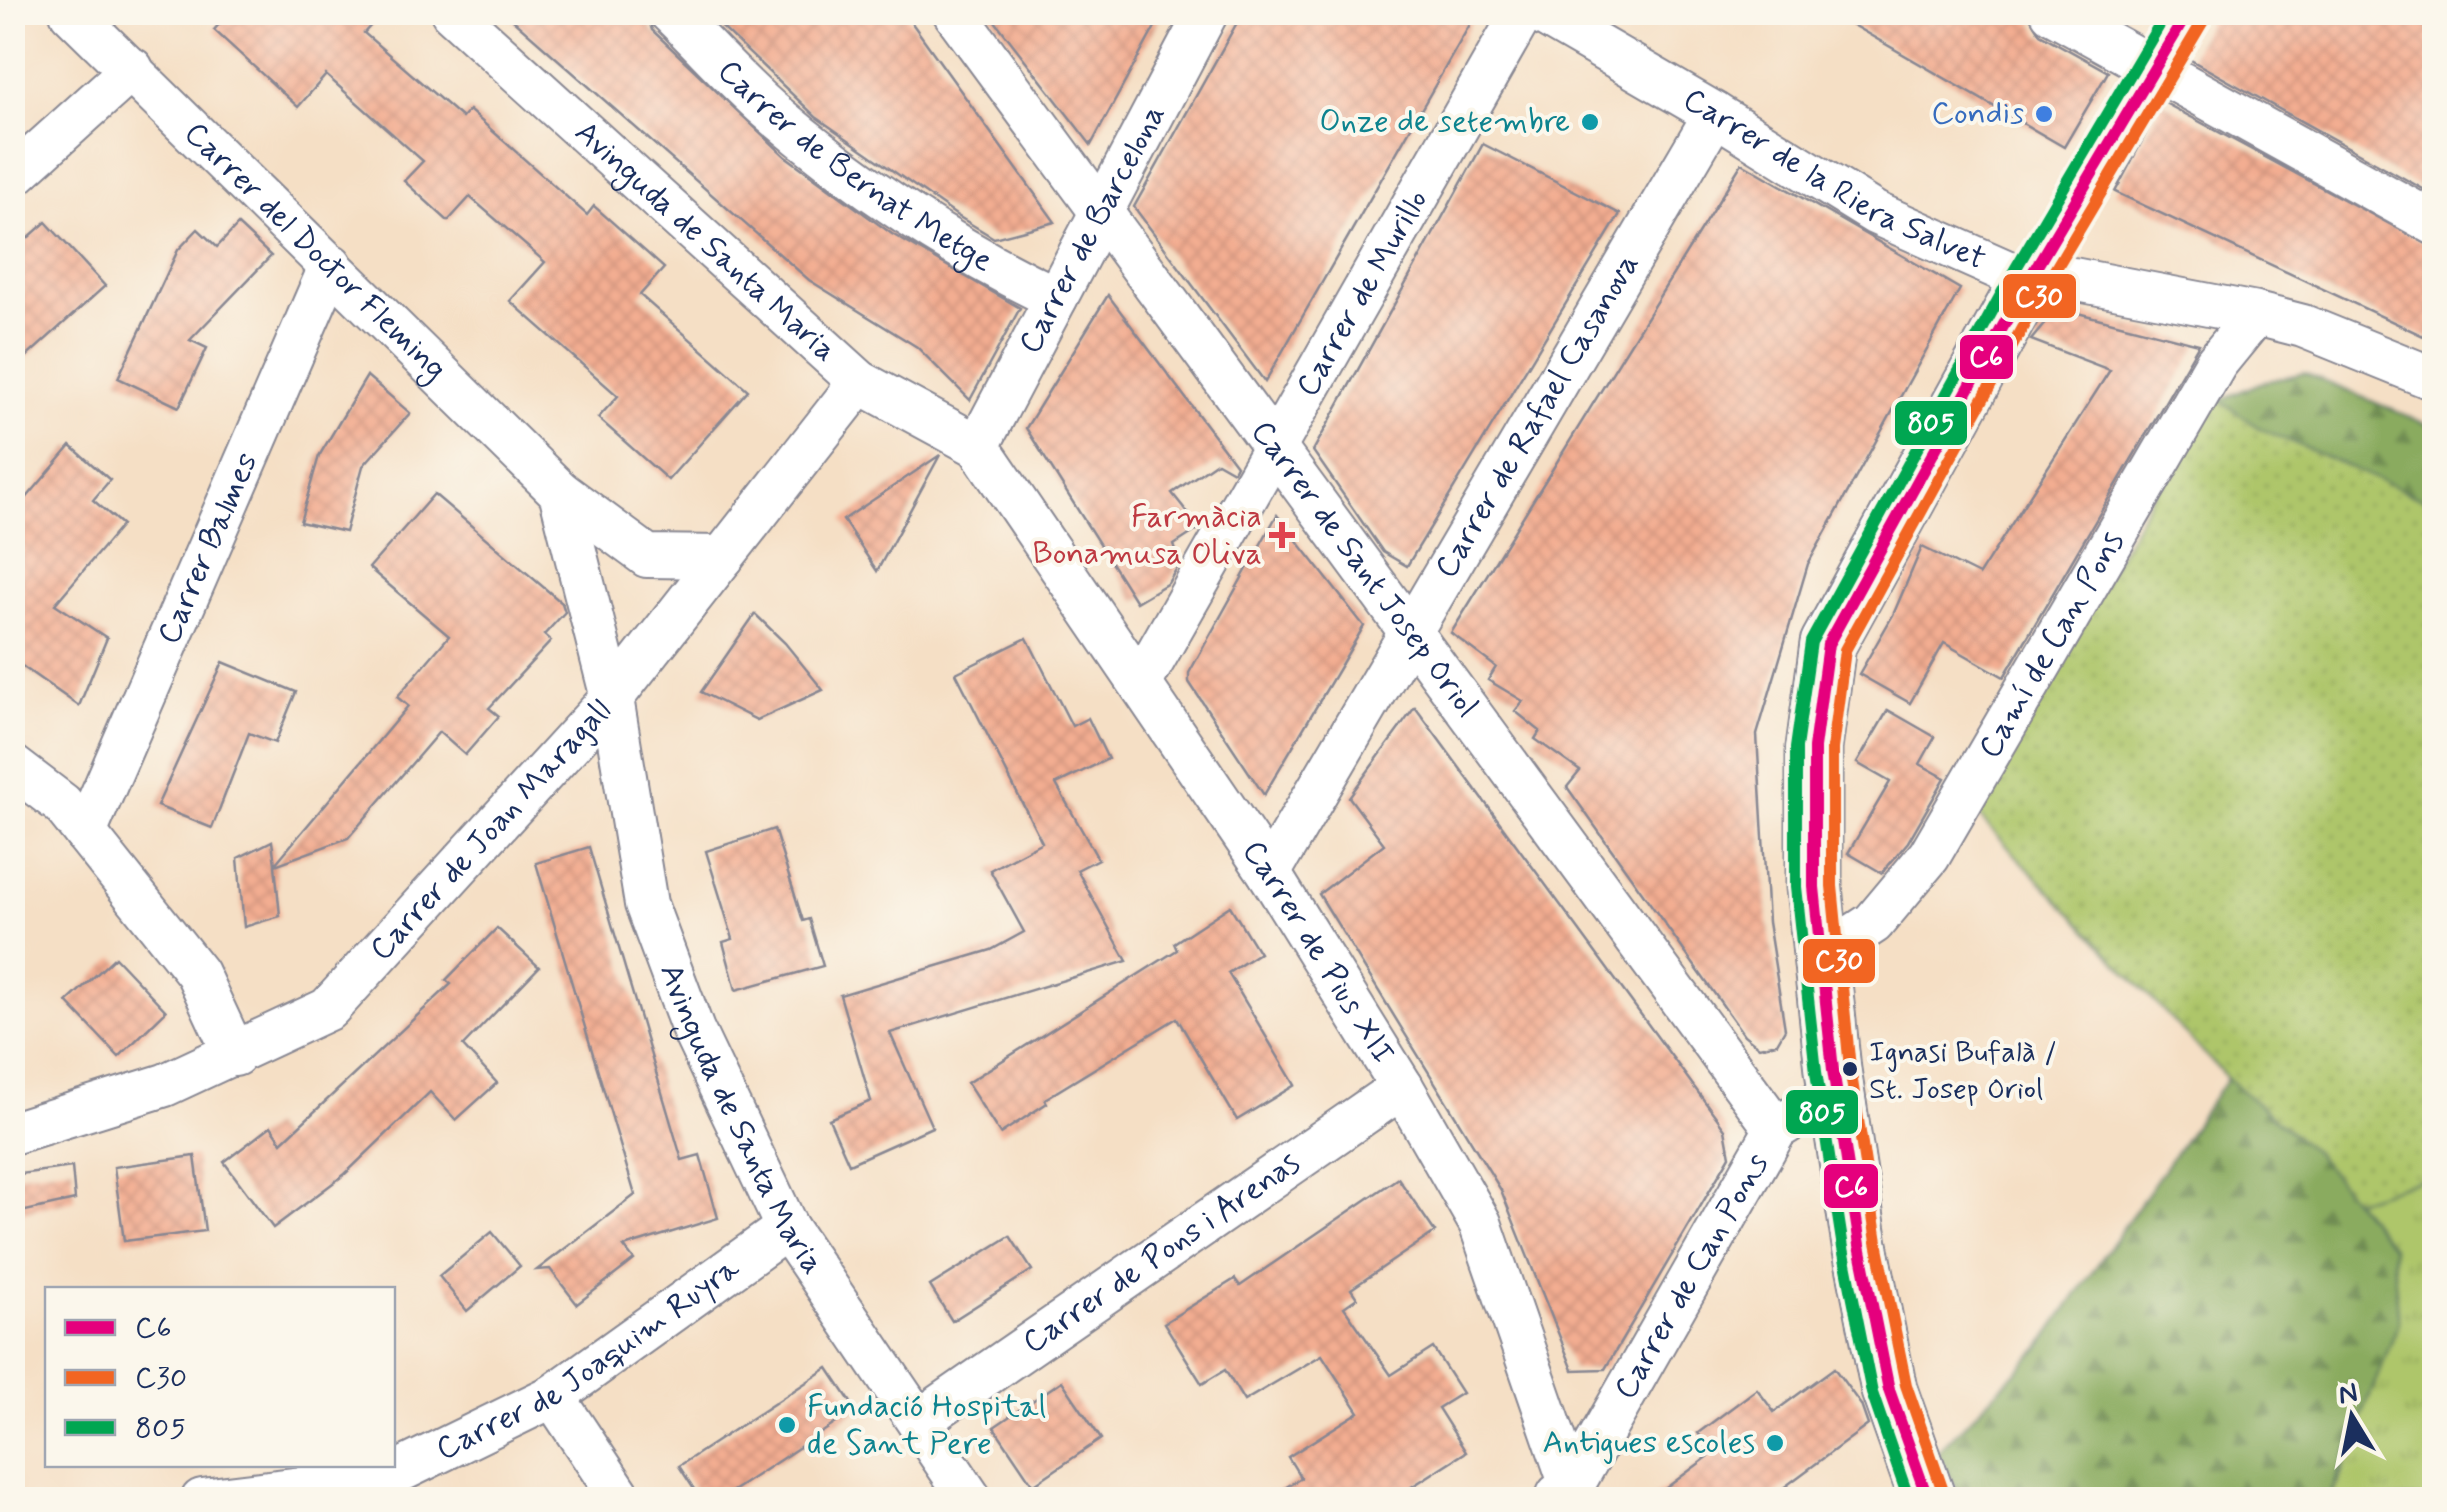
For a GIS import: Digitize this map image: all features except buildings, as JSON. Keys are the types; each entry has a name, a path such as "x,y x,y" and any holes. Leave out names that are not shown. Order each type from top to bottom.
{"street":[{"name":"Carrer del Doctor Fleming","path":"72,12 560,492 647,556 723,557"},
{"name":"Avinguda de Santa Maria","path":"452,12 860,382 978,446"},
{"name":"Carrer de Bernat Metge","path":"670,12 768,109 874,188 1021,282 1056,298"},
{"name":"Carrer de Sant Josep Oriol","path":"954,12 1776,1129"},
{"name":"Carrer de Barcelona","path":"978,446 1206,12"},
{"name":"Carrer de Murillo","path":"1142,680 1524,12"},
{"name":"Carrer de la Riera Salvet","path":"1539,12 1715,114 1874,214 2028,281 2073,279 2256,314 2303,326 2434,379"},
{"path":"2052,12 2434,222"},
{"path":"1928,1500 1888,1390 1860,1245 1837,1092 1814,888 1814,748 1828,644 2028,281 2188,12"},
{"path":"12,177 132,69"},
{"name":"Carrer de Rafael Casanova","path":"1269,872 1715,114"},
{"name":"Carrer Balmes","path":"85,833 331,264"},
{"name":"Camí de Can Pons","path":"1824,955 1873,924 1929,856 2216,363 2256,314"},
{"name":"Carrer de Joan Maragall","path":"12,1132 165,1085 328,1009 612,698 860,382"},
{"name":"Carrer de Pius XII","path":"978,446 1142,680 1269,872 1402,1087 1480,1223 1567,1495"},
{"path":"560,492 612,698"},
{"name":"Avinguda de Santa Maria","path":"612,698 646,904 693,1030 786,1228 972,1500"},
{"path":"12,766 62,804 197,972 235,1055"},
{"name":"Carrer de Pons i Arenas","path":"919,1422 1402,1087"},
{"name":"Carrer de Can Pons","path":"1567,1495 1776,1129 1837,1092"},
{"name":"Carrer de Joaquim Ruyra","path":"202,1500 386,1478 552,1396 786,1228"},
{"path":"552,1396 622,1500"}],"green space":[{"path":"2304,373 2434,427 2434,504 2259,428 2220,400 2260,383"},
{"path":"2220,400 2259,428 2434,504 2434,1176 2354,1200 2316,1154 2227,1078 1974,811 2179,448"},
{"path":"2227,1078 2316,1154 2392,1247 2399,1322 2329,1499 1962,1499 1937,1452 2039,1349"},
{"path":"2434,1176 2434,1499 2329,1500 2343,1471 2392,1247 2354,1200"}],"transit line":[{"name":"805","path":"1909,1500 1872,1393 1843,1248 1816,1072 1796,887 1796,748 1811,642 2013,273 2167,12"},
{"name":"C6","path":"1928,1500 1889,1390 1860,1245 1833,1070 1814,887 1814,748 1828,644 2028,281 2188,12"},
{"name":"C30","path":"1944,1494 1906,1385 1877,1242 1850,1068 1832,886 1832,749 1845,650 2043,290 2203,21"}],"place":[{"name":"Condis","path":"2044,114"},
{"name":"Onze de setembre","path":"1590,122"},
{"name":"Farmàcia Bonamusa Oliva","path":"1282,535"},
{"name":"Ignasi Bufalà / St. Josep Oriol","path":"1850,1069"},
{"name":"Fundació Hospital de Sant Pere","path":"787,1425"},
{"name":"Antigues escoles","path":"1775,1443"}]}
